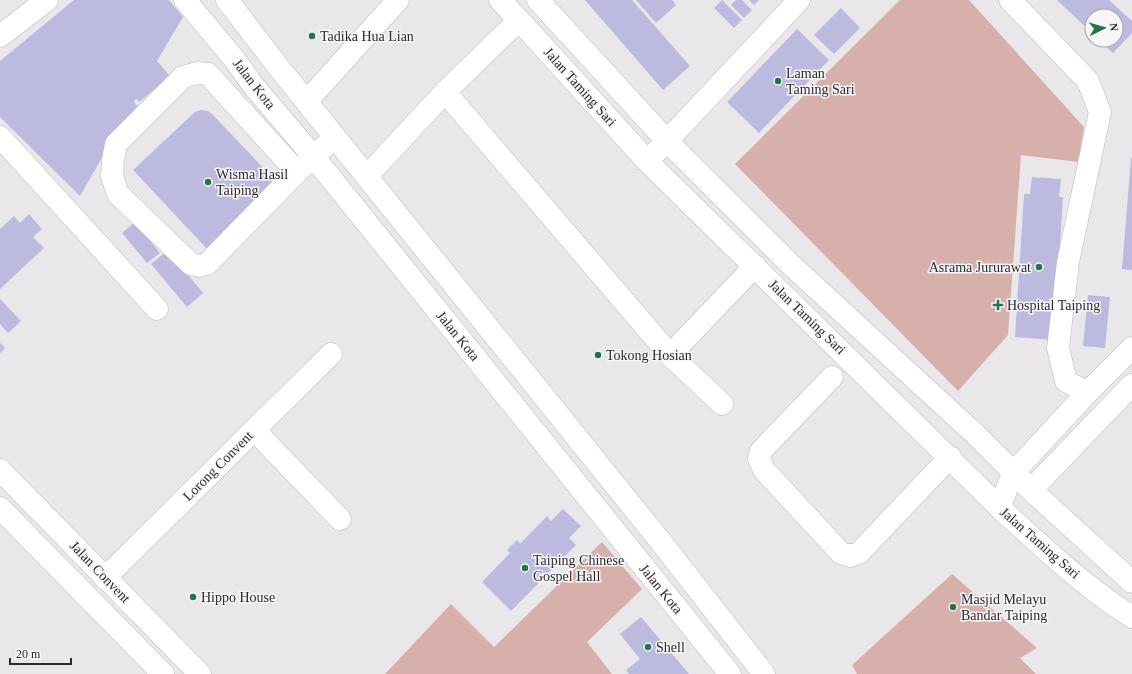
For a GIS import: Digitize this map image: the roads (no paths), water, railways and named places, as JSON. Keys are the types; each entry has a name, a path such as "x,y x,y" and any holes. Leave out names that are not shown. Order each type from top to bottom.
{"main road":[{"name":"Jalan Kota","path":"185,0 235,60 252,84 313,156 730,674"},
{"name":"Jalan Kota","path":"227,0 335,137 661,542 764,674"},
{"path":"307,101 398,0"},
{"name":"Jalan Taming Sari","path":"500,0 647,161 950,457 999,507 1049,553 1111,603 1132,617"},
{"name":"Jalan Taming Sari","path":"538,0 667,142 790,264 975,434 1031,490 1132,582"},
{"path":"647,161 667,142 798,0"},
{"path":"1010,0 1088,81 1100,112 1068,262 1058,348 1066,381 1087,392"},
{"path":"0,36 45,1"},
{"path":"367,176 445,92 519,20"},
{"path":"213,80 235,60"},
{"path":"297,172 208,74 197,73 183,77 116,144 112,176 118,194 191,264 200,266 207,264 313,156 335,137"},
{"path":"445,92 670,355 722,404"},
{"path":"0,137 157,309"},
{"path":"670,355 755,266"},
{"name":"Lorong Convent","path":"105,578 331,354"},
{"path":"999,507 1014,472 1087,392 1128,360"},
{"path":"832,377 761,451 760,459 764,470 842,553 850,556 859,553 950,457"},
{"path":"1031,490 1132,385"},
{"path":"254,430 340,519"},
{"name":"Jalan Convent","path":"0,470 200,674"},
{"name":"Jalan Convent","path":"0,508 163,674"}],"place":[{"name":"Tadika Hua Lian","path":"312,36"},
{"name":"Laman Taming Sari","path":"778,81"},
{"name":"Wisma Hasil Taiping","path":"208,182"},
{"name":"Asrama Jururawat","path":"1039,267"},
{"name":"Hospital Taiping","path":"998,305"},
{"name":"Tokong Hosian","path":"598,355"},
{"name":"Taiping Chinese Gospel Hall","path":"525,568"},
{"name":"Hippo House","path":"193,597"},
{"name":"Masjid Melayu Bandar Taiping","path":"953,607"},
{"name":"Shell","path":"648,647"}]}
